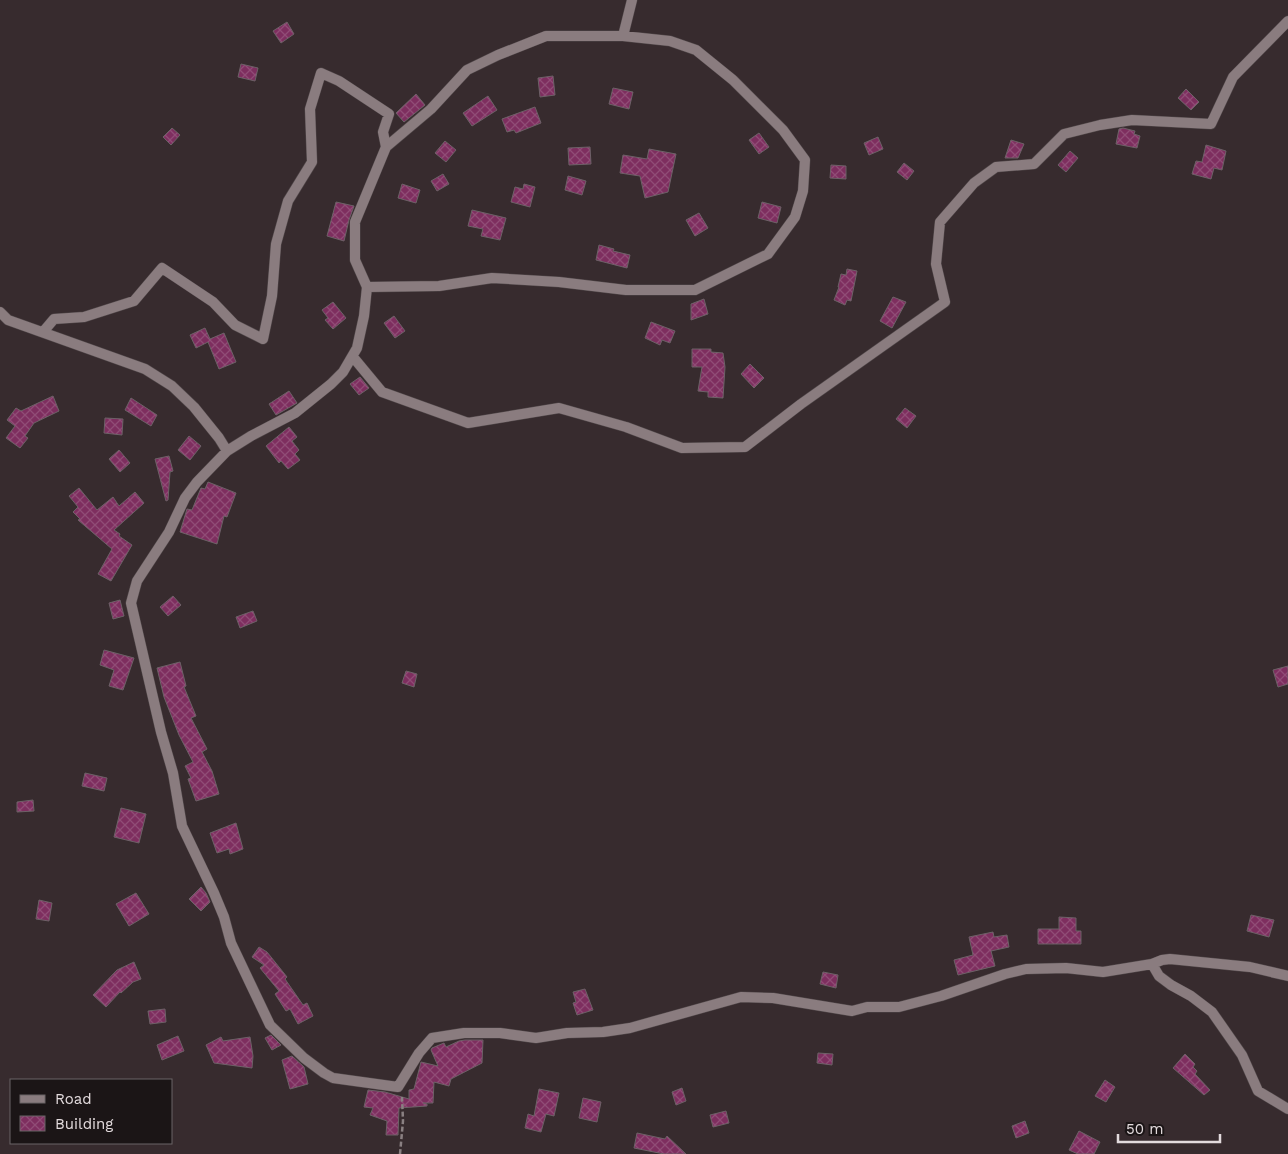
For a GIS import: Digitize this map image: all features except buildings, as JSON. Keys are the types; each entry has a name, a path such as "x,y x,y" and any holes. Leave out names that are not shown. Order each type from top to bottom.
{"street":[{"path":"622,36 632,0"},
{"path":"353,357 382,392 468,423 559,408 626,427 682,448 745,447 801,404 945,302 936,264 940,222 974,183 996,167 1034,164 1064,134 1132,120 1211,124 1233,77 1288,21"},
{"path":"368,287 439,286 492,278 559,282 626,290 695,290 768,254 795,217 802,191 805,160 783,130 733,80 696,50 670,41 622,36 546,36 467,70 431,109 386,148 355,222 355,260 368,287 362,330 353,357 343,372 307,404 287,418 251,436 227,451 197,482 186,495 169,532 137,582 131,597 131,603 161,732 173,773 180,819 224,917 230,943 270,1024 304,1058 329,1076 342,1080 398,1087 419,1053 432,1038 464,1033 500,1032 536,1038 567,1033 604,1032 630,1028 741,997 773,998 852,1011 867,1007 899,1007 942,996 1005,974 1026,969 1066,968 1103,972 1170,959 1250,968 1288,976"},
{"path":"42,332 54,318 84,317 134,301 162,268 213,302 235,325 263,339 272,296 276,244 288,201 312,162 310,109 321,73 339,82 388,114 382,132 386,148"},
{"path":"0,312 8,320 145,369 172,386 194,407 227,451"},
{"path":"1152,964 1159,976 1171,986 1191,996 1212,1012 1242,1055 1258,1091 1288,1109"}],"path":[{"path":"398,1087 402,1098 403,1120 400,1154"}]}
